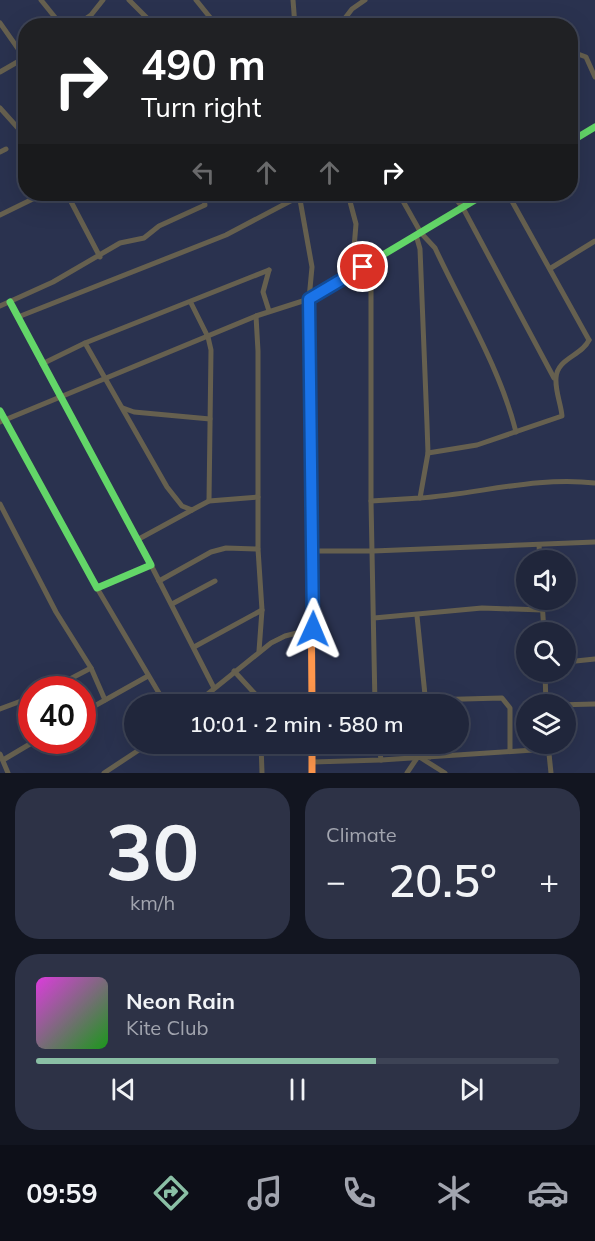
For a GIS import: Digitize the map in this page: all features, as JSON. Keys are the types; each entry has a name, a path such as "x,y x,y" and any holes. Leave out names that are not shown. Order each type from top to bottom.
{"street":[{"path":"41,0 56,18"},
{"path":"87,18 103,0"},
{"path":"129,0 147,18"},
{"path":"196,0 211,18"},
{"path":"293,0 294,18"},
{"path":"345,18 351,9 365,0"},
{"path":"0,23 18,48"},
{"path":"578,54 586,57 595,76"},
{"path":"0,72 18,62"},
{"path":"0,108 18,128"},
{"path":"578,138 595,128"},
{"path":"0,215 29,201"},
{"path":"72,201 100,257"},
{"path":"0,306 100,257 120,243 144,238 159,226 205,205 204,201"},
{"path":"18,317 226,235 289,201"},
{"path":"301,201 312,267 309,299 309,431 314,551 312,694"},
{"path":"350,201 356,224 354,248 363,267"},
{"path":"402,201 419,234 435,248 496,374 510,406 516,432"},
{"path":"428,453 466,448 562,416 556,381 457,201"},
{"path":"3,421 256,316 309,299 474,201"},
{"path":"512,201 592,339 562,364 556,381"},
{"path":"419,234 428,453 420,498"},
{"path":"551,268 595,241"},
{"path":"371,263 370,501 375,694"},
{"path":"42,364 85,343 191,303 269,270 264,289 269,311"},
{"path":"10,302 172,604 214,688"},
{"path":"191,303 208,336 211,350 209,501"},
{"path":"256,316 258,549 262,610 259,651"},
{"path":"85,343 167,487 182,506 192,510"},
{"path":"123,408 134,412 210,419"},
{"path":"0,411 3,421 159,694"},
{"path":"370,501 464,495 553,481 595,483"},
{"path":"137,540 209,501 258,497"},
{"path":"0,504 56,612 91,668 105,700"},
{"path":"314,551 595,543"},
{"path":"539,545 539,550"},
{"path":"159,581 212,552 226,548 258,549"},
{"path":"98,588 150,566"},
{"path":"172,604 215,581"},
{"path":"374,618 417,616 482,608 516,609"},
{"path":"194,647 262,610"},
{"path":"542,610 543,622"},
{"path":"417,616 425,694"},
{"path":"207,694 259,651 285,636 313,629"},
{"path":"576,661 595,659"},
{"path":"76,676 91,668"},
{"path":"234,671 255,694"},
{"path":"96,705 148,676"},
{"path":"469,700 502,698 510,708 510,750"},
{"path":"0,709 18,702"},
{"path":"576,704 595,704"},
{"path":"8,773 1,757 18,749"},
{"path":"312,762 419,758 516,750"},
{"path":"104,773 133,754"},
{"path":"261,754 262,773"},
{"path":"312,754 312,773"},
{"path":"380,754 381,760"},
{"path":"549,754 551,773"},
{"path":"407,773 419,758"},
{"path":"419,758 445,773"}],"traffic: fast":[{"path":"578,137 595,127"},
{"path":"309,313 309,299 473,201"},
{"path":"0,411 97,588 151,565 10,302"}],"traffic: slow":[{"path":"309,313 312,694"},
{"path":"312,754 312,773"}],"route":[{"path":"313,629 314,551 309,431 309,299 363,267"}]}
